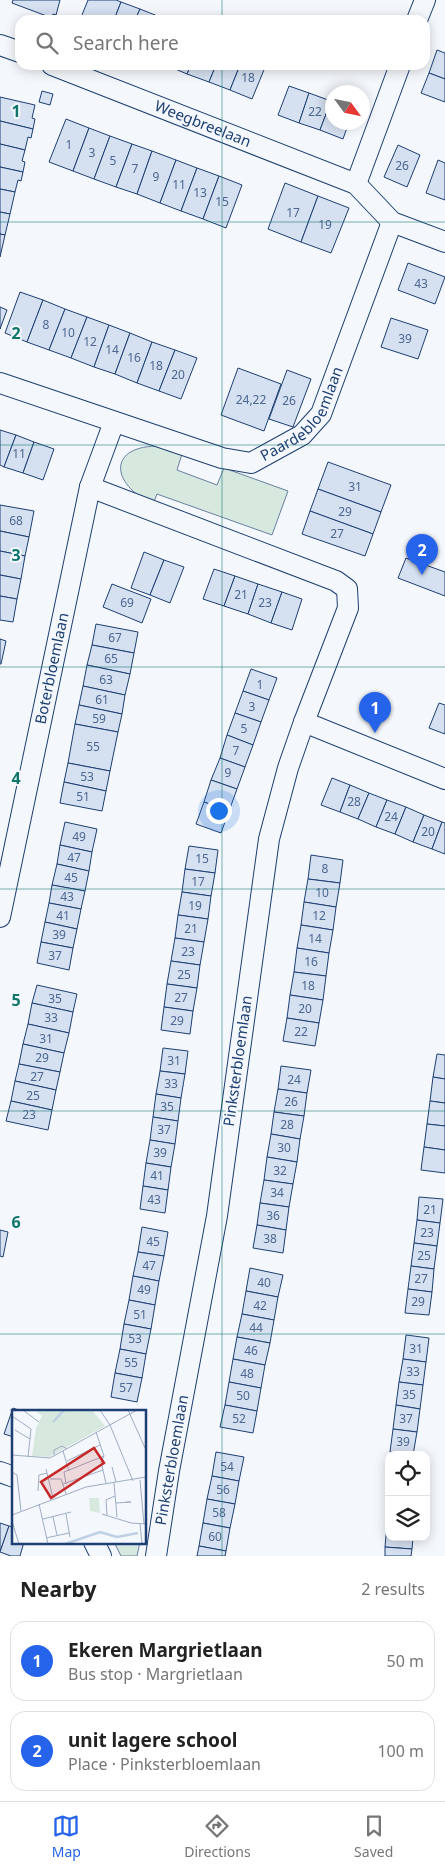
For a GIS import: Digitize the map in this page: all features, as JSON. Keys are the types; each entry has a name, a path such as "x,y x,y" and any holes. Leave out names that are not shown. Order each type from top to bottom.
{"street":[{"path":"419,15 424,0"},
{"path":"0,45 15,50"},
{"name":"Weegbreelaan","path":"65,70 356,184 392,222 445,242"},
{"path":"356,184 398,70"},
{"name":"Paardebloemlaan","path":"0,383 222,458 252,463 302,435 320,414 392,222"},
{"name":"Boterbloemlaan","path":"0,917 90,487 114,422"},
{"name":"Pinksterbloemlaan","path":"90,487 336,581 347,589 348,608 288,768 269,839 217,1216 153,1513 156,1556"},
{"path":"304,722 445,779"},
{"path":"0,1472 12,1476"},
{"path":"95,1544 101,1556"}],"shaded area":[{"path":"161,446 182,454 177,470 217,485 224,468 288,491 272,535 157,494 153,504 139,496 122,477 121,467 123,459 131,452 143,447"},
{"path":"115,1544 140,1544 137,1556 121,1556"}],"building":[{"path":"13,0 60,0 56,15 44,15 12,3"},
{"path":"88,0 116,0 121,2 116,15 82,15"},
{"path":"121,2 140,9 137,15 116,15"},
{"path":"140,9 155,15 137,15"},
{"path":"437,50 445,53 445,79 429,73"},
{"path":"178,70 189,70 187,74"},
{"path":"189,70 214,70 209,82 187,74"},
{"path":"214,70 238,70 230,90 209,82"},
{"path":"238,70 264,70 252,99 230,90"},
{"path":"429,73 445,79 445,102 421,93"},
{"path":"289,86 309,93 299,123 278,115"},
{"path":"42,91 53,94 50,105 39,102"},
{"path":"309,93 325,99 325,117 320,130 299,123"},
{"path":"0,97 35,105 32,118 35,119 33,129 0,121"},
{"path":"325,117 325,130 346,130 343,139 320,130"},
{"path":"66,119 89,128 73,171 49,162"},
{"path":"0,121 33,129 31,138 28,137 25,150 0,144"},
{"path":"89,128 110,136 94,179 73,171"},
{"path":"110,136 132,144 116,187 94,179"},
{"path":"0,144 25,150 22,161 25,162 23,172 0,167"},
{"path":"132,144 152,151 137,194 116,187"},
{"path":"398,145 420,155 407,187 384,177"},
{"path":"152,151 176,160 160,203 137,194"},
{"path":"176,160 197,168 181,211 160,203"},
{"path":"438,160 445,163 445,200 426,193"},
{"path":"0,167 23,172 21,181 18,180 15,192 0,189"},
{"path":"197,168 219,176 203,219 181,211"},
{"path":"219,176 242,185 226,228 203,219"},
{"path":"285,183 318,196 301,242 268,229"},
{"path":"0,189 15,192 10,214 0,212"},
{"path":"318,196 349,208 331,253 301,242"},
{"path":"0,212 10,214 5,235 0,234"},
{"path":"0,234 5,235 0,257"},
{"path":"408,263 445,277 435,304 398,290"},
{"path":"20,292 43,300 27,342 5,333"},
{"path":"43,300 65,309 49,350 27,342"},
{"path":"0,307 7,310 0,329"},
{"path":"65,309 87,317 71,358 49,350"},
{"path":"87,317 109,325 94,367 71,358"},
{"path":"391,318 428,330 418,359 381,347"},
{"path":"109,325 130,333 115,374 94,367"},
{"path":"130,333 152,342 137,383 115,374"},
{"path":"152,342 175,350 159,391 137,383"},
{"path":"175,350 197,358 181,399 159,391"},
{"path":"238,368 281,384 264,431 221,415"},
{"path":"287,370 311,379 293,427 269,419"},
{"path":"0,430 16,435 4,467 0,465"},
{"path":"16,435 34,442 23,473 4,467"},
{"path":"34,442 54,449 43,480 23,473"},
{"path":"328,462 391,485 381,512 318,489"},
{"path":"318,489 381,512 373,534 310,511"},
{"path":"0,505 34,511 29,537 0,531"},
{"path":"310,511 373,534 365,556 302,534"},
{"path":"0,531 29,537 25,556 0,551"},
{"path":"0,551 25,556 21,579 0,575"},
{"path":"144,552 164,560 150,595 131,588"},
{"path":"406,558 445,572 445,596 398,578"},
{"path":"164,560 184,567 170,603 150,595"},
{"path":"214,569 235,576 224,606 203,599"},
{"path":"0,575 21,579 17,599 0,596"},
{"path":"235,576 258,584 248,614 224,606"},
{"path":"112,584 151,599 142,623 103,607"},
{"path":"258,584 282,592 271,623 248,614"},
{"path":"282,592 302,599 292,630 271,623"},
{"path":"0,596 17,599 13,622 0,620"},
{"path":"96,624 138,632 134,653 92,645"},
{"path":"0,639 6,641 1,664 0,664"},
{"path":"92,645 134,653 130,674 87,665"},
{"path":"87,665 130,674 125,695 83,686"},
{"path":"251,669 277,678 269,700 243,691"},
{"path":"83,686 125,695 122,714 79,705"},
{"path":"243,691 269,700 261,722 235,713"},
{"path":"439,703 445,705 445,734 429,728"},
{"path":"79,705 122,714 118,732 75,724"},
{"path":"235,713 261,722 253,745 227,735"},
{"path":"75,724 118,732 110,771 68,763"},
{"path":"227,735 253,745 245,767 220,758"},
{"path":"220,758 245,767 237,789 211,780"},
{"path":"68,763 110,771 106,791 64,782"},
{"path":"332,778 350,785 340,812 321,805"},
{"path":"211,780 237,789 229,811 204,802"},
{"path":"64,782 106,791 102,811 60,803"},
{"path":"350,785 369,793 358,819 340,812"},
{"path":"369,793 387,800 376,827 358,819"},
{"path":"387,800 406,807 395,834 376,827"},
{"path":"204,802 229,811 221,833 196,824"},
{"path":"406,807 424,815 413,842 395,834"},
{"path":"424,815 442,822 432,849 413,842"},
{"path":"65,822 97,829 92,852 60,845"},
{"path":"442,822 445,823 445,854 432,849"},
{"path":"60,845 92,852 89,871 57,864"},
{"path":"189,846 218,850 215,873 185,869"},
{"path":"311,855 343,860 340,883 308,879"},
{"path":"57,864 89,871 85,891 52,885"},
{"path":"185,869 215,873 211,896 182,892"},
{"path":"308,879 340,883 336,907 304,902"},
{"path":"52,885 85,891 81,909 49,903"},
{"path":"182,892 211,896 208,919 178,915"},
{"path":"304,902 336,907 333,930 301,925"},
{"path":"49,903 81,909 77,929 45,922"},
{"path":"178,915 208,919 204,942 175,938"},
{"path":"45,922 77,929 73,948 41,942"},
{"path":"301,925 333,930 329,953 297,948"},
{"path":"175,938 204,942 200,965 171,961"},
{"path":"41,942 73,948 69,970 37,963"},
{"path":"297,948 329,953 326,976 294,972"},
{"path":"171,961 200,965 197,988 167,984"},
{"path":"294,972 326,976 323,1000 290,995"},
{"path":"167,984 197,988 193,1011 164,1007"},
{"path":"37,985 77,994 73,1012 32,1003"},
{"path":"290,995 323,1000 319,1023 287,1018"},
{"path":"32,1003 73,1012 69,1033 28,1024"},
{"path":"164,1007 193,1011 190,1034 161,1030"},
{"path":"287,1018 319,1023 315,1046 283,1041"},
{"path":"28,1024 69,1033 64,1053 23,1044"},
{"path":"23,1044 64,1053 60,1072 19,1064"},
{"path":"163,1048 188,1051 185,1074 160,1071"},
{"path":"437,1054 445,1055 445,1079 433,1077"},
{"path":"19,1064 60,1072 56,1090 15,1081"},
{"path":"281,1066 311,1070 307,1093 278,1089"},
{"path":"160,1071 185,1074 181,1098 156,1094"},
{"path":"433,1077 445,1079 445,1103 430,1101"},
{"path":"15,1081 56,1090 52,1110 11,1101"},
{"path":"278,1089 307,1093 304,1116 274,1112"},
{"path":"156,1094 181,1098 178,1121 153,1117"},
{"path":"11,1101 52,1110 48,1130 6,1121"},
{"path":"430,1101 445,1103 445,1126 427,1124"},
{"path":"274,1112 304,1116 300,1139 271,1134"},
{"path":"153,1117 178,1121 175,1144 150,1140"},
{"path":"427,1124 445,1126 445,1150 424,1147"},
{"path":"271,1134 300,1139 297,1162 267,1157"},
{"path":"150,1140 175,1144 171,1167 146,1163"},
{"path":"424,1147 445,1150 445,1173 421,1170"},
{"path":"267,1157 297,1162 293,1184 264,1180"},
{"path":"146,1163 171,1167 168,1190 143,1186"},
{"path":"264,1180 293,1184 289,1207 260,1203"},
{"path":"143,1186 168,1190 165,1213 140,1209"},
{"path":"419,1197 443,1199 440,1223 417,1220"},
{"path":"260,1203 289,1207 286,1230 257,1225"},
{"path":"417,1220 440,1223 437,1246 414,1243"},
{"path":"257,1225 286,1230 283,1253 253,1248"},
{"path":"142,1227 168,1232 164,1256 138,1252"},
{"path":"0,1230 8,1232 3,1257 0,1256"},
{"path":"414,1243 437,1246 434,1269 411,1266"},
{"path":"138,1252 164,1256 159,1281 133,1276"},
{"path":"411,1266 434,1269 432,1292 408,1289"},
{"path":"250,1268 283,1275 278,1297 246,1291"},
{"path":"133,1276 159,1281 155,1305 129,1300"},
{"path":"408,1289 432,1292 429,1315 405,1313"},
{"path":"246,1291 278,1297 274,1320 242,1314"},
{"path":"129,1300 155,1305 151,1329 124,1324"},
{"path":"242,1314 274,1320 270,1343 237,1337"},
{"path":"124,1324 151,1329 146,1354 120,1349"},
{"path":"406,1335 429,1338 426,1362 403,1359"},
{"path":"237,1337 270,1343 265,1365 233,1359"},
{"path":"120,1349 146,1354 142,1378 115,1373"},
{"path":"233,1359 265,1365 261,1388 229,1382"},
{"path":"403,1359 426,1362 423,1385 399,1382"},
{"path":"115,1373 142,1378 137,1402 111,1397"},
{"path":"229,1382 261,1388 257,1411 225,1405"},
{"path":"399,1382 423,1385 420,1409 396,1405"},
{"path":"225,1405 257,1411 253,1433 220,1427"},
{"path":"396,1405 420,1409 417,1432 393,1429"},
{"path":"12,1411 12,1436 4,1434"},
{"path":"393,1429 417,1432 414,1451 390,1451"},
{"path":"216,1452 244,1457 239,1481 212,1476"},
{"path":"212,1476 239,1481 235,1504 207,1499"},
{"path":"207,1499 235,1504 230,1528 203,1523"},
{"path":"0,1523 9,1526 0,1552"},
{"path":"203,1523 230,1528 226,1551 199,1546"},
{"path":"9,1526 12,1527 12,1544 23,1544 20,1556 11,1556 0,1552"},
{"path":"386,1541 413,1541 412,1549 385,1547"},
{"path":"199,1546 226,1551 225,1556 197,1556"},
{"path":"385,1547 412,1549 411,1556 385,1556"}],"place":[{"name":"unit lagere school","path":"422,575"},
{"name":"Ekeren Margrietlaan","path":"375,733"}]}
